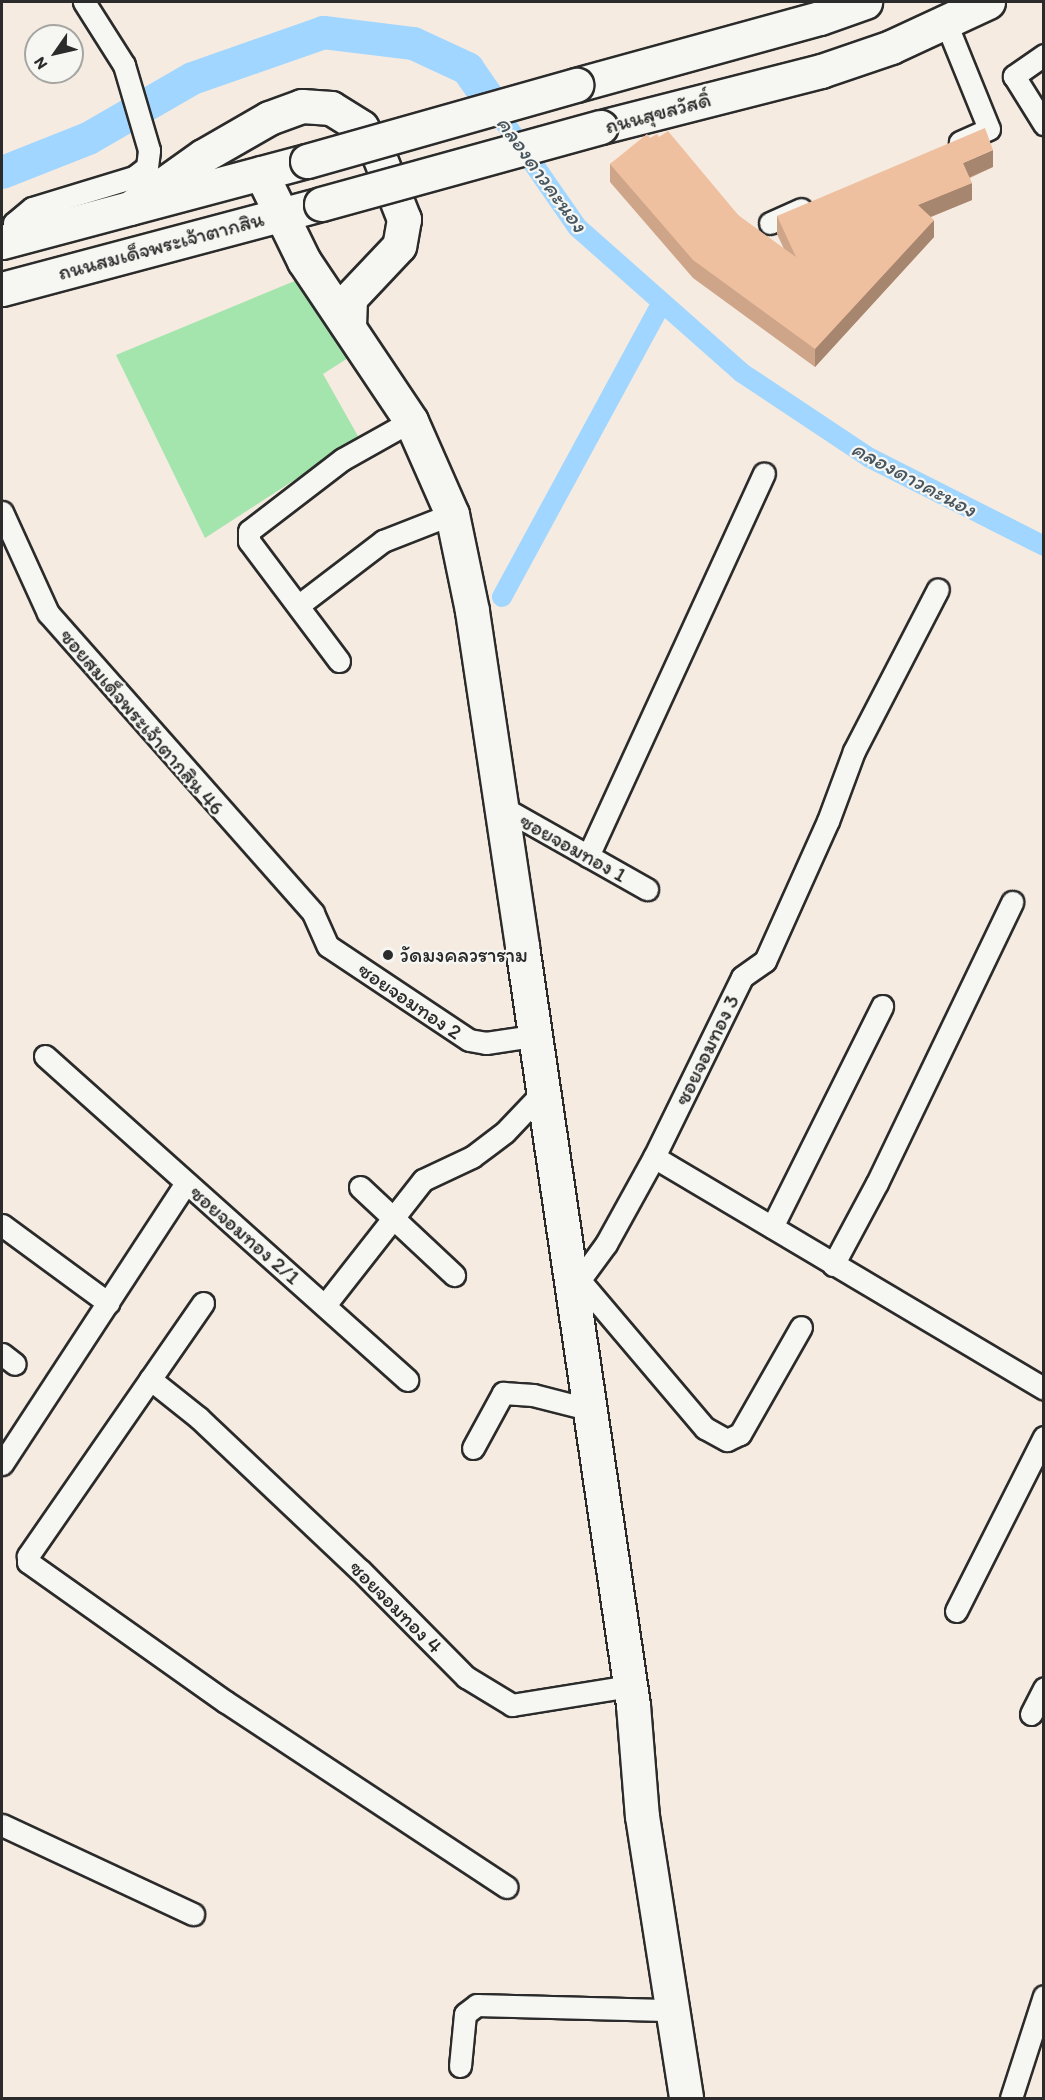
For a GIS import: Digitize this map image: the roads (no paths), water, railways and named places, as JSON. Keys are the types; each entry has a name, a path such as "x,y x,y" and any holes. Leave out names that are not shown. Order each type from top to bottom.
{"main road":[{"path":"8,240 307,161 820,18 865,2"},
{"name":"ถนนสุขสวัสดิ์","path":"321,204 821,71 891,47 988,2"},
{"path":"130,208 203,156 269,118 302,106 331,108 361,127 379,156 404,219 399,246 350,298 349,326"},
{"path":"261,173 279,215 304,261 411,421 452,514 472,611 533,1036 576,1287 588,1409 629,1686 642,1816 686,2098"},
{"name":"ถนนสมเด็จพระเจ้าตากสิน","path":"2,289 321,204"}],"street":[{"path":"8,240 14,224 32,208 135,177 147,167 149,150 124,65 93,5"},
{"path":"945,148 989,129 946,23"},
{"path":"1044,55 1014,76 1044,124"},
{"path":"770,223 825,199"},
{"path":"339,661 249,541 249,531 343,459 411,421"},
{"path":"588,856 764,474"},
{"name":"ซอยสมเด็จพระเจ้าตากสิน 46","path":"2,512 48,613 313,913"},
{"path":"299,605 383,541 452,514"},
{"name":"ซอยจอมทอง 3","path":"576,1287 654,1157 742,977 765,962 834,805 854,751 938,589"},
{"name":"ซอยจอมทอง 1","path":"500,806 647,889"},
{"path":"833,1264 877,1183 1012,902"},
{"name":"ซอยจอมทอง 2","path":"313,913 328,946 469,1040 486,1043 533,1036"},
{"path":"771,1227 882,1006"},
{"path":"45,1056 186,1183"},
{"path":"325,1305 396,1218 423,1180 472,1157 505,1132 543,1092"},
{"path":"654,1157 1044,1389"},
{"name":"ซอยจอมทอง 2/1","path":"2,1464 186,1183 407,1380"},
{"path":"360,1187 396,1218 454,1275"},
{"path":"2,1225 108,1303"},
{"path":"576,1287 705,1428 727,1440 740,1434 801,1327"},
{"path":"203,1303 28,1556 32,1568 507,1887"},
{"name":"ซอยจอมทอง 4","path":"150,1379 199,1419 360,1570 466,1677 512,1705 629,1686"},
{"path":"473,1448 503,1393 533,1395 588,1409"},
{"path":"956,1611 1044,1437"},
{"path":"1031,1714 1044,1688"},
{"path":"2,1825 193,1914"},
{"path":"1011,2098 1044,1996"},
{"path":"460,2066 465,2014 477,2005 672,2010"}],"waterway":[{"name":"คลองดาวคะนอง","path":"2,172 88,138 192,78 323,32 413,43 467,68 494,107"},
{"name":"คลองดาวคะนอง","path":"494,107 577,227 742,373 870,458 1044,546"},
{"path":"502,597 661,304"}],"place":[{"name":"วัดมงคลวราราม","path":"388,955"}]}
